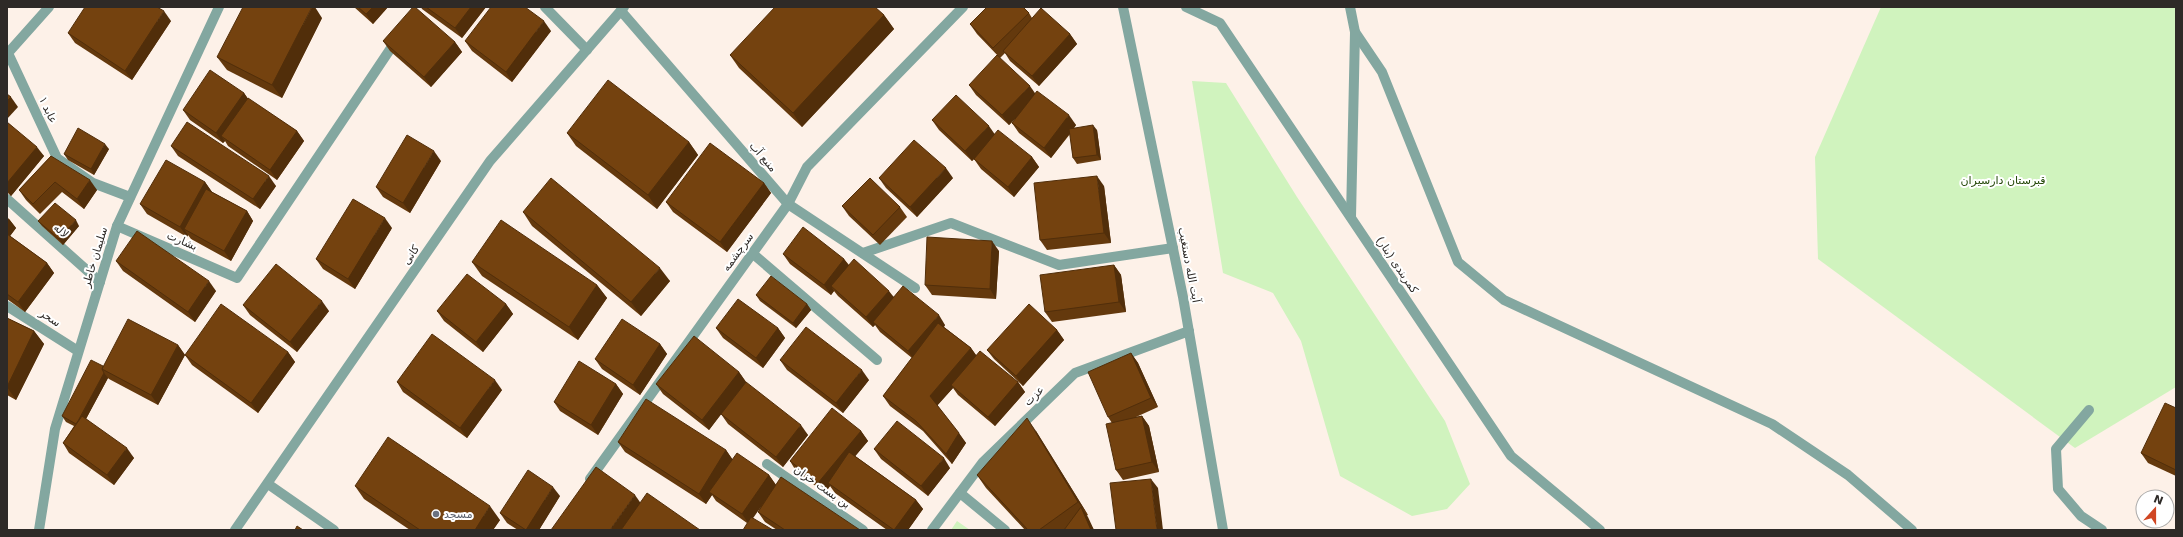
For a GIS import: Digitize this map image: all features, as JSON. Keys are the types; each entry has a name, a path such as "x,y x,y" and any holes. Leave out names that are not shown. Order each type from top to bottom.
{"street":[{"name":"عابد ۱","path":"49,7 8,53 57,158 93,183 130,197"},
{"path":"545,7 587,50"},
{"name":"سرچشمه","path":"586,485 788,204 807,167 964,7"},
{"name":"آیت الله دستغیب","path":"1123,7 1189,331 1223,530"},
{"name":"کمربندی (بنار)","path":"1186,7 1220,23 1511,456 1600,530"},
{"path":"1350,7 1355,32 1351,217"},
{"name":"سلیمان خاطر","path":"39,530 55,429 117,226 217,8"},
{"name":"کانی","path":"235,530 490,161 622,9"},
{"name":"منبع آب","path":"622,9 788,204 915,288"},
{"name":"بشارت","path":"117,226 237,278 404,27"},
{"path":"1355,32 1382,72 1458,262 1504,300 1772,424 1848,475 1912,530"},
{"name":"لاله","path":"7,199 100,282"},
{"path":"863,253 951,223 1059,265 1173,248"},
{"path":"752,253 877,360"},
{"name":"سحر","path":"7,306 78,351"},
{"name":"عزت","path":"932,530 983,462 1075,373 1189,331"},
{"path":"2089,410 2056,449 2058,490 2081,516 2102,530"},
{"name":"بن بست خزان","path":"767,464 863,530"},
{"path":"268,484 334,530"},
{"path":"960,493 1005,530"}],"green space":[{"name":"قبرستان دارسیران","path":"1881,7 2176,7 2176,387 2075,448 1818,259 1815,157"},
{"path":"1192,81 1226,83 1297,197 1445,421 1470,484 1447,509 1412,516 1340,476 1301,341 1273,293 1223,273"},
{"path":"957,521 970,530 951,530"}],"building":[{"path":"85,7 157,7 164,11 125,71 68,33"},
{"path":"243,7 312,7 272,85 217,57"},
{"path":"358,7 373,7 366,14"},
{"path":"413,7 415,7 455,42 424,77 383,41"},
{"path":"426,7 471,7 455,28"},
{"path":"491,7 525,7 544,21 506,72 465,41"},
{"path":"775,7 875,7 884,15 793,113 730,55"},
{"path":"987,7 1023,7 1029,13 993,48 970,24"},
{"path":"1041,8 1070,34 1032,76 1003,51"},
{"path":"997,55 1030,86 1002,115 969,85"},
{"path":"210,70 244,93 216,133 183,110"},
{"path":"608,80 689,142 648,195 567,133"},
{"path":"1037,91 1069,115 1044,148 1012,123"},
{"path":"7,94 11,97 7,101"},
{"path":"956,95 989,126 965,151 932,120"},
{"path":"248,98 297,131 270,170 221,136"},
{"path":"7,122 37,147 7,183"},
{"path":"187,122 269,176 253,199 171,146"},
{"path":"1093,125 1097,155 1073,158 1069,129"},
{"path":"78,128 105,144 91,169 64,154"},
{"path":"998,130 1032,157 1008,187 974,159"},
{"path":"407,135 434,151 403,203 376,187"},
{"path":"914,140 946,168 910,207 879,178"},
{"path":"710,143 764,183 720,242 666,202"},
{"path":"51,156 90,180 77,199 55,182 33,204 19,190"},
{"path":"166,160 205,182 180,227 140,204"},
{"path":"1097,176 1104,233 1040,240 1034,183"},
{"path":"551,178 660,268 631,302 523,212"},
{"path":"870,178 900,207 873,235 842,206"},
{"path":"206,189 247,211 224,251 184,229"},
{"path":"353,199 385,218 348,279 316,259"},
{"path":"55,203 76,220 59,239 38,221"},
{"path":"501,220 597,285 569,327 472,262"},
{"path":"803,227 844,259 824,285 783,254"},
{"path":"137,231 209,281 188,312 116,261"},
{"path":"7,234 47,263 18,302 7,294"},
{"path":"927,237 992,241 990,289 925,285"},
{"path":"854,259 889,291 866,317 831,286"},
{"path":"276,264 322,301 290,342 243,305"},
{"path":"1114,265 1119,302 1045,312 1040,275"},
{"path":"467,274 506,304 476,342 437,311"},
{"path":"771,276 807,304 793,323 756,295"},
{"path":"903,286 939,315 908,351 873,322"},
{"path":"738,299 778,328 756,358 716,328"},
{"path":"221,304 288,352 251,403 185,355"},
{"path":"1029,304 1057,330 1016,376 987,350"},
{"path":"7,318 34,331 7,387"},
{"path":"128,319 178,345 151,395 102,369"},
{"path":"622,319 660,344 633,385 595,359"},
{"path":"938,323 971,348 930,396 959,433 946,454 916,421 883,396"},
{"path":"806,327 862,370 836,403 780,360"},
{"path":"432,334 495,380 460,428 397,382"},
{"path":"694,336 739,372 702,420 656,384"},
{"path":"980,351 1018,382 988,417 951,385"},
{"path":"1131,353 1151,398 1108,417 1088,372"},
{"path":"91,360 103,366 102,369 104,373 76,424 62,416"},
{"path":"579,361 616,384 591,425 554,402"},
{"path":"746,382 801,425 776,457 721,414"},
{"path":"646,399 726,450 699,494 618,442"},
{"path":"2165,403 2176,408 2176,470 2141,453"},
{"path":"832,408 861,431 818,483 790,461"},
{"path":"82,416 127,448 107,475 63,443"},
{"path":"1142,416 1152,462 1116,470 1106,424"},
{"path":"1027,418 1078,502 1039,530 1028,530 977,475"},
{"path":"897,421 944,458 921,486 874,449"},
{"path":"388,437 490,506 475,530 420,530 355,486"},
{"path":"849,452 916,500 894,530 828,483"},
{"path":"737,453 769,475 742,514 709,492"},
{"path":"596,467 635,495 610,530 551,530"},
{"path":"528,470 553,487 526,530 500,513"},
{"path":"781,477 860,530 785,530 758,512"},
{"path":"1151,479 1157,530 1116,530 1110,483"},
{"path":"647,493 700,530 621,530"},
{"path":"1081,507 1091,530 1064,530"},
{"path":"751,517 773,530 743,530"},
{"path":"297,526 303,530 295,530"}],"place":[{"name":"مسجد","path":"436,514"}]}
